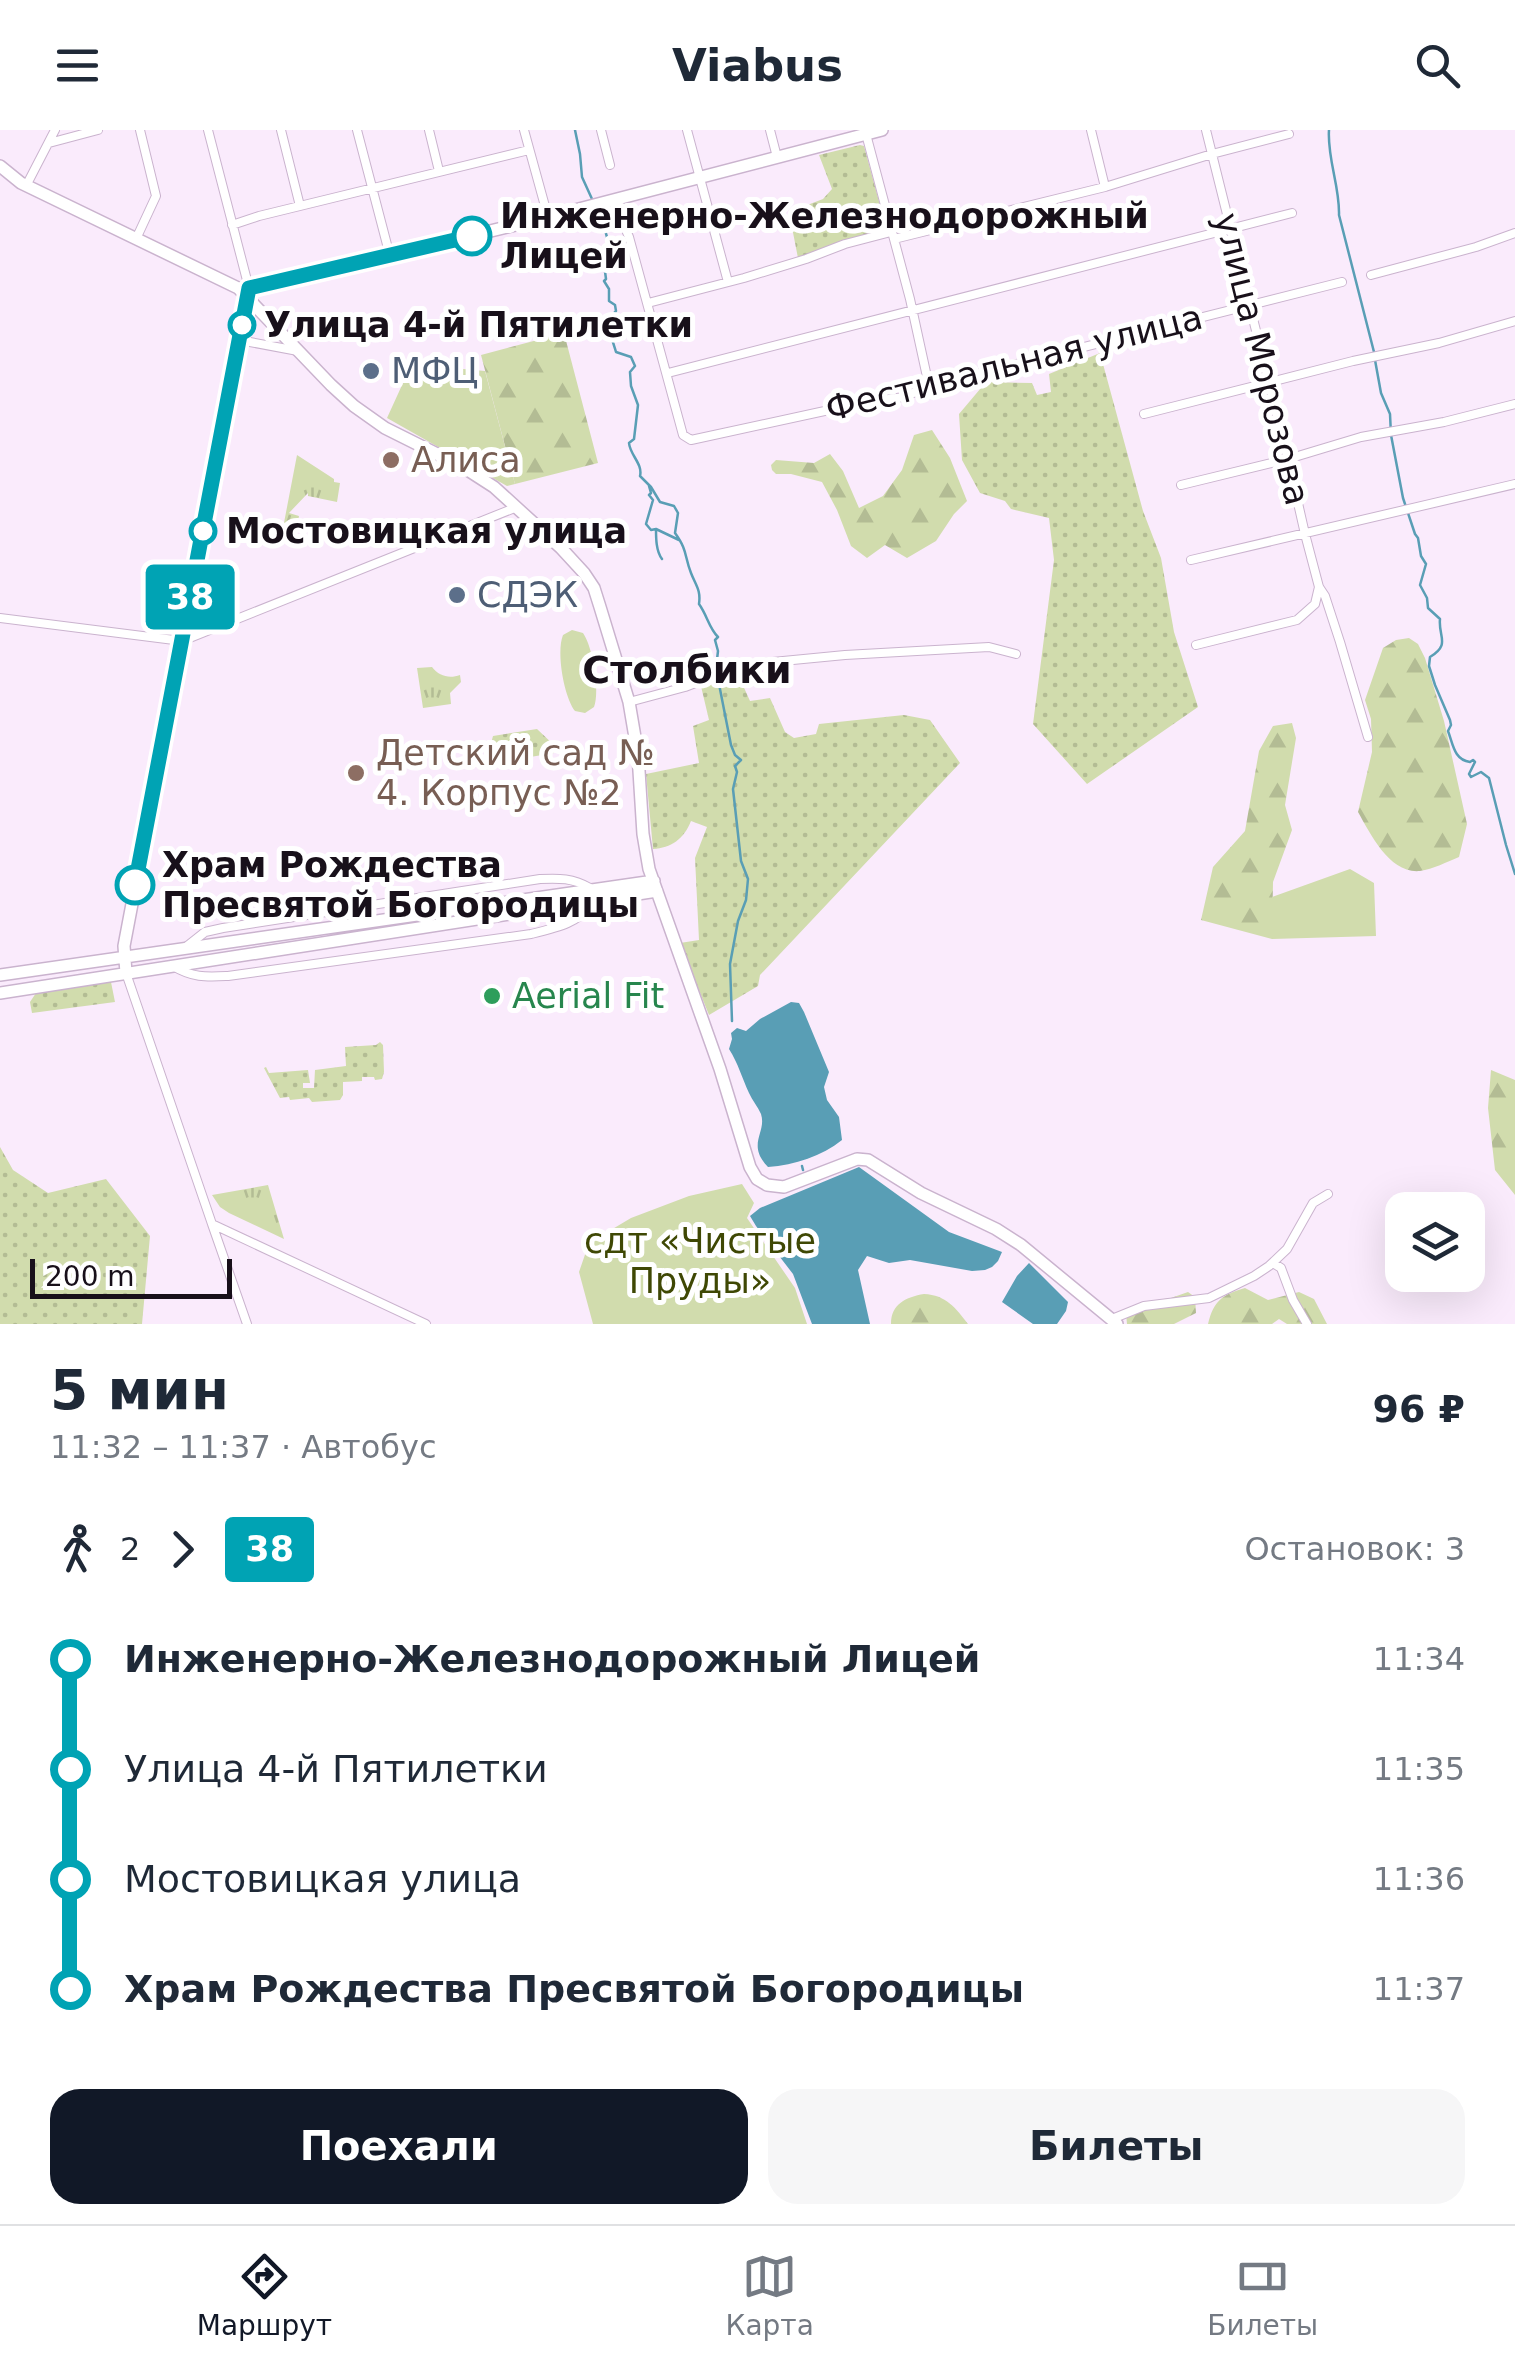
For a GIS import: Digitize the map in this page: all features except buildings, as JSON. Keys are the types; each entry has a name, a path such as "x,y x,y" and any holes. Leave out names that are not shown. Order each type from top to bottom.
{"main road":[{"path":"245,291 548,218 882,130"},
{"path":"0,166 26,186 245,291 331,385 368,416 494,487 561,548 589,580 629,702 645,848 655,886 720,1069 745,1156 757,1179 772,1187 784,1187 857,1159 868,1160 921,1193 1021,1245 1114,1322"},
{"path":"126,973 123,958 245,291"},
{"path":"0,993 655,886"},
{"path":"0,974 596,895"}],"street":[{"path":"26,186 55,130"},
{"path":"49,143 98,130"},
{"path":"136,239 156,196 140,130"},
{"path":"208,130 245,291"},
{"path":"280,130 300,206"},
{"path":"356,130 390,256"},
{"path":"429,130 439,171"},
{"path":"524,130 548,218"},
{"path":"602,130 610,165"},
{"path":"687,130 728,282"},
{"path":"770,130 777,157"},
{"path":"1091,130 1105,187"},
{"name":"улица Морозова","path":"1206,130 1319,588 1325,596 1368,737"},
{"path":"866,132 929,386"},
{"path":"648,304 845,244 1105,187 1289,134"},
{"path":"232,226 529,150"},
{"path":"613,200 629,237 668,373 1292,214"},
{"path":"1371,275 1515,233"},
{"name":"Фестивальная улица","path":"668,373 680,428 687,439 698,440 904,397 929,386 1342,282"},
{"path":"1144,414 1515,321"},
{"path":"239,340 298,352"},
{"path":"1182,485 1386,432 1515,404"},
{"path":"1190,560 1515,484"},
{"path":"0,618 182,642 518,507"},
{"path":"1196,644 1297,620 1308,613 1319,588"},
{"path":"629,702 685,687 739,666 762,663 989,647 1016,654"},
{"path":"173,966 188,974 228,976 531,934 567,926 580,918 596,895"},
{"path":"126,973 246,1324"},
{"path":"1114,1322 1144,1306 1209,1298 1254,1276 1273,1263 1297,1235 1313,1203 1328,1194"},
{"path":"212,1224 426,1324"},
{"path":"1273,1263 1282,1268 1293,1300 1307,1324"}],"green space":[{"path":"864,146 884,231 798,258 789,212 823,199 832,189 819,155"},
{"path":"564,333 598,463 515,484 481,355"},
{"path":"1100,353 1143,511 1161,558 1174,632 1198,707 1087,784 1033,724 1054,560 1049,518 1011,509 1005,501 980,493 962,460 959,414 986,382 1032,383 1037,395 1051,392 1049,374"},
{"path":"442,367 485,371 515,484 507,486 387,418 408,372"},
{"path":"932,430 950,458 967,501 936,541 907,558 885,545 867,558 851,546 822,482 772,470 776,460 814,463 830,454 843,471 859,508 883,496 902,470 914,435"},
{"path":"297,455 340,483 337,502 308,493 289,513 299,516 296,530 283,528"},
{"path":"572,630 583,633 594,669 596,700 585,713 575,711 562,674 561,643 563,635"},
{"path":"1409,638 1418,644 1425,658 1467,824 1459,857 1420,871 1391,860 1358,812 1372,752 1371,719 1365,700 1383,648"},
{"path":"432,667 444,676 460,675 461,682 450,693 451,704 423,708 417,668"},
{"path":"741,681 750,701 770,698 785,732 794,738 816,734 819,724 904,715 930,720 960,763 760,975 758,986 709,1015 680,943 699,940 695,858 707,827 691,821 676,841 653,849 646,774 699,763 693,726 709,720 700,682"},
{"path":"1292,723 1296,738 1285,805 1292,830 1273,882 1272,939 1201,920 1213,867 1245,831 1259,751 1273,726"},
{"path":"537,729 556,747 554,753 507,761 494,752 493,736"},
{"path":"1350,869 1374,883 1376,936 1272,939 1272,897"},
{"path":"111,982 115,1002 32,1013 30,1002 36,993"},
{"path":"380,1042 382,1079 362,1077 362,1081 343,1082 340,1100 280,1098 264,1068 269,1073 308,1070 310,1083 303,1083 303,1088 314,1088 315,1070 346,1066 345,1047"},
{"path":"1491,1070 1515,1080 1515,1195 1495,1170 1488,1108"},
{"path":"0,1147 13,1170 48,1193 106,1179 150,1236 142,1324 0,1324"},
{"name":"сдт «Чистые Пруды»","path":"742,1184 754,1203 747,1218 795,1288 807,1324 593,1324 579,1272 589,1243 631,1218 689,1196"},
{"path":"268,1185 284,1239 229,1213 212,1195"},
{"path":"1245,1288 1268,1300 1299,1292 1314,1299 1327,1324 1287,1324 1279,1319 1272,1324 1208,1324 1220,1300"},
{"path":"1188,1292 1195,1297 1196,1313 1174,1324 1127,1324 1126,1314 1150,1301"},
{"path":"924,1294 944,1300 968,1324 891,1324 901,1303"}],"water":[{"path":"791,1002 799,1003 804,1012 829,1072 824,1087 827,1100 839,1117 842,1140 808,1159 768,1167 758,1152 761,1114 729,1049 731,1033 737,1028 746,1031"},
{"path":"859,1167 949,1232 1002,1252 998,1261 985,1270 972,1271 910,1260 889,1263 867,1256 858,1270 870,1324 812,1324 793,1274 750,1216 760,1208"},
{"path":"1029,1263 1068,1302 1057,1324 1033,1324 1002,1302"}],"waterway":[{"path":"575,130 582,177 592,199"},
{"path":"1329,130 1339,215 1374,352"},
{"path":"597,214 611,255 604,264 609,301 616,311 610,320 611,336 616,352 631,357 635,366 630,372 631,386 638,405 630,447 640,476 660,502 674,506 678,513 675,533 698,588 699,604 718,637 716,668"},
{"path":"1375,360 1381,393 1390,414 1403,498 1426,564 1420,585 1428,608 1440,619 1442,644 1430,657 1429,666 1450,720 1448,731 1455,751 1465,761 1475,762 1471,777 1481,772 1489,778 1515,874"},
{"path":"649,486 653,500 646,524 651,530 656,529 662,559"},
{"path":"656,529 679,540"},
{"path":"718,679 731,745 741,760 735,766 733,789 741,861 748,879 730,964 732,1021"},
{"path":"802,1166 803,1170"}],"bus line":[{"name":"38","path":"135,885 249,288 472,236"}],"place":[{"name":"Инженерно-Железнодорожный Лицей","path":"472,236"},
{"name":"Улица 4-й Пятилетки","path":"242,325"},
{"name":"МФЦ","path":"371,371"},
{"name":"Алиса","path":"391,460"},
{"name":"Мостовицкая улица","path":"203,531"},
{"name":"СДЭК","path":"457,595"},
{"name":"Детский сад № 4. Корпус №2","path":"356,773"},
{"name":"Храм Рождества Пресвятой Богородицы","path":"135,885"},
{"name":"Aerial Fit","path":"492,996"}],"district":[{"name":"Столбики","path":"687,670"}]}
